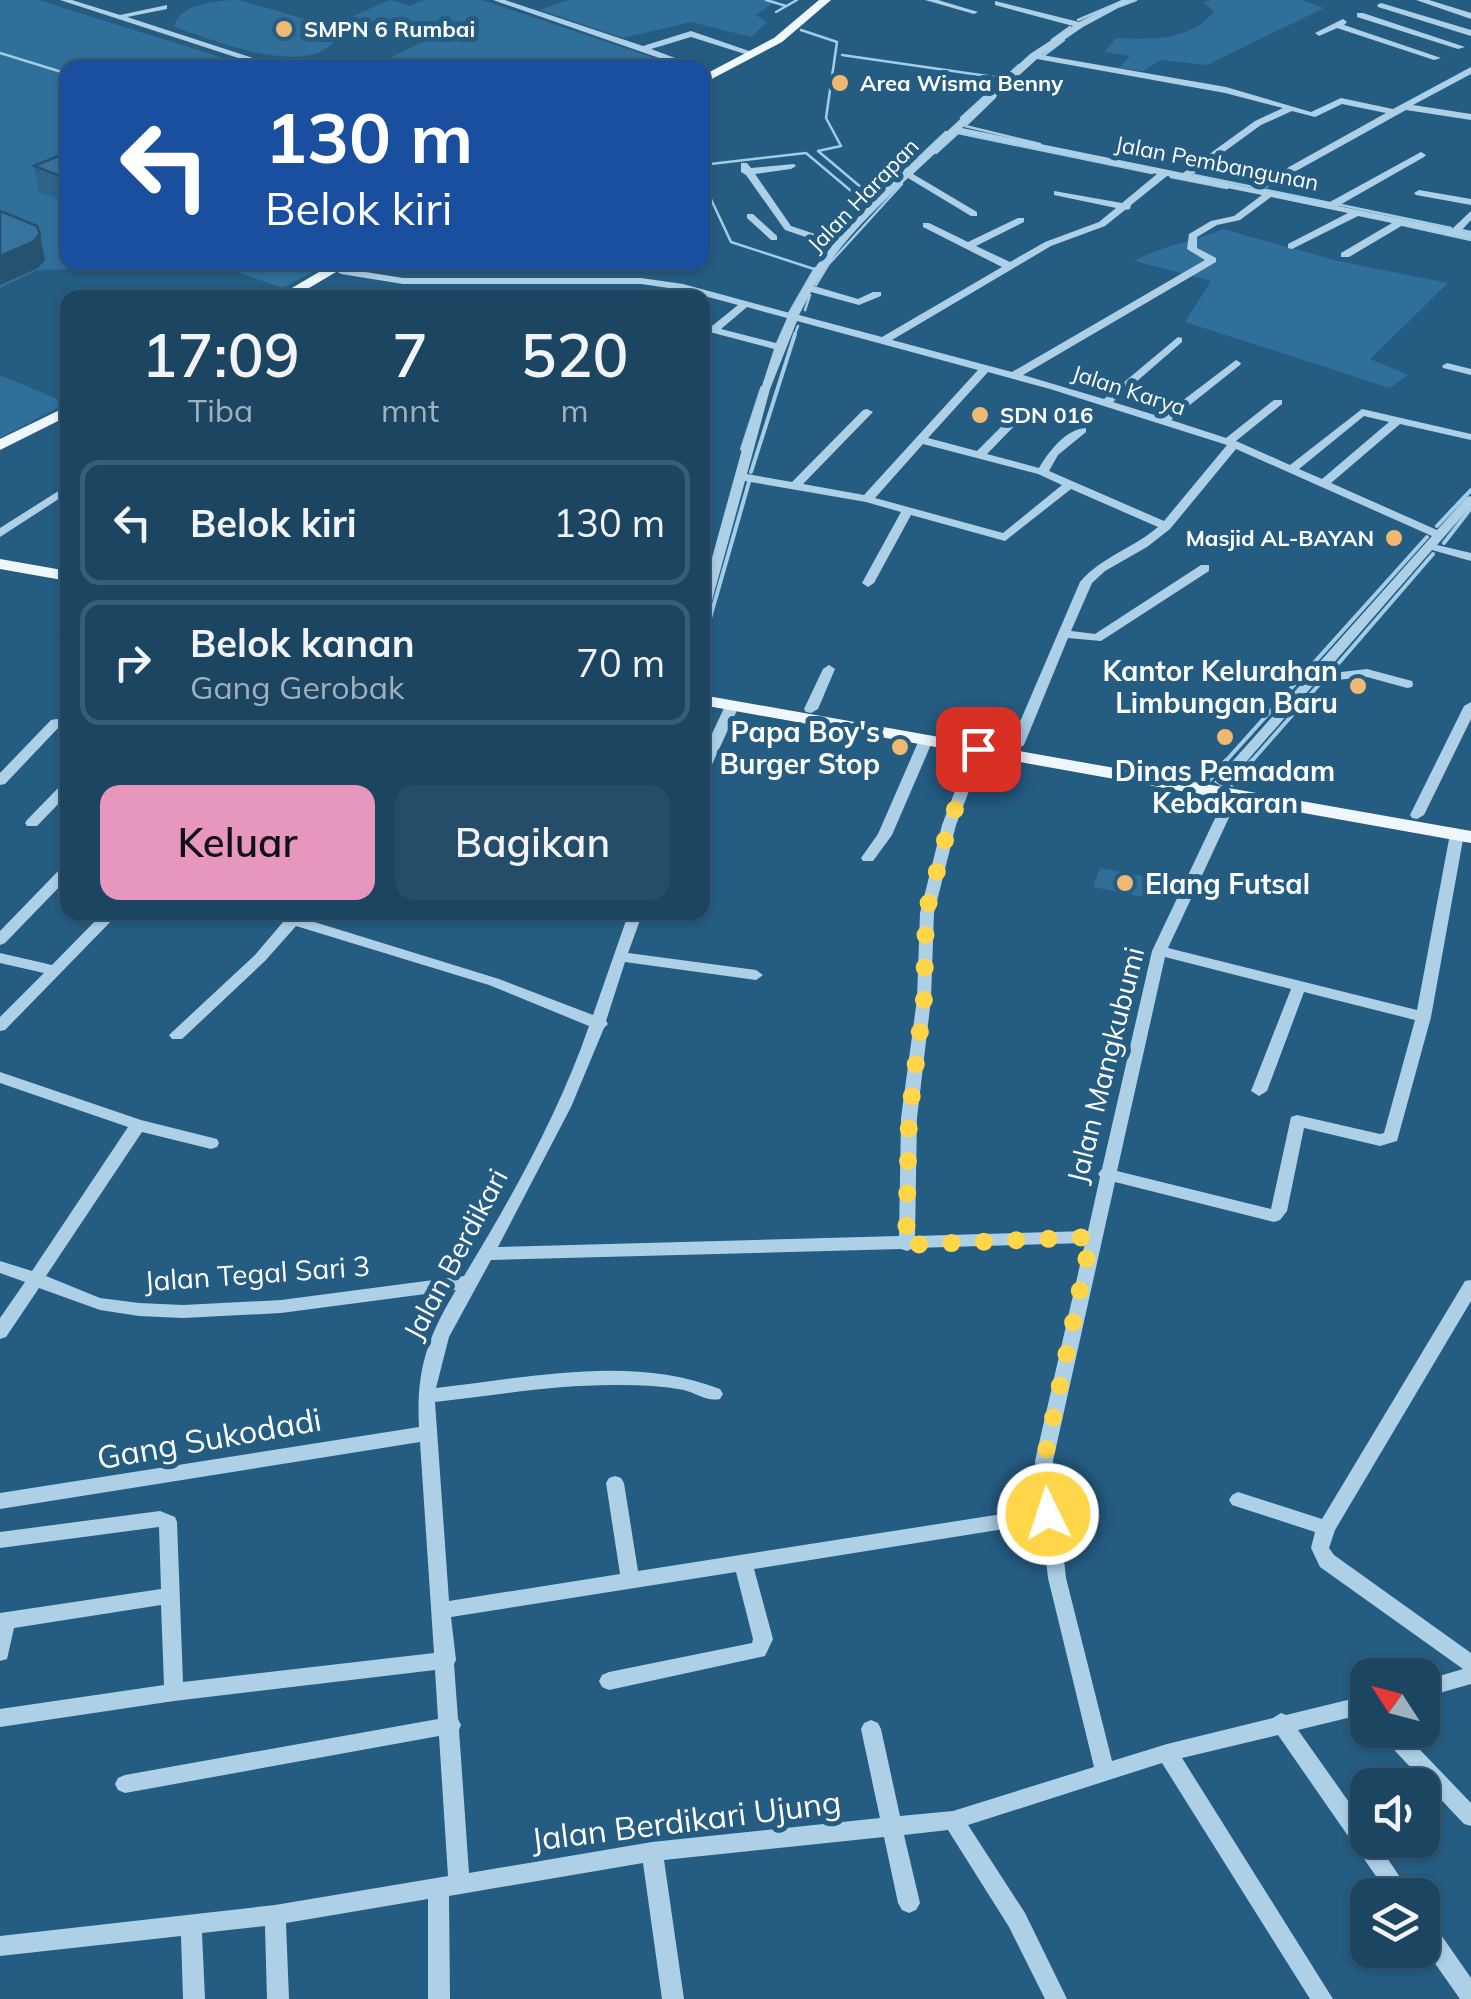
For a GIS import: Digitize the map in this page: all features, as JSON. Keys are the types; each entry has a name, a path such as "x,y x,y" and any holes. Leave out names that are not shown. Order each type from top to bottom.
{"main road":[{"path":"710,69 748,52 816,0"},
{"path":"710,69 778,40 826,0"},
{"path":"297,290 338,270"},
{"path":"306,290 339,270"},
{"path":"0,449 60,415"},
{"path":"0,449 60,422"},
{"path":"0,564 60,575"},
{"path":"0,576 60,586"},
{"path":"710,690 811,709 926,740 1417,815 1466,832"},
{"path":"710,702 1017,745 1466,832"}],"street":[{"path":"64,0 255,60"},
{"path":"136,22 178,0"},
{"path":"496,0 672,60"},
{"path":"929,0 974,12"},
{"path":"1100,0 1116,4"},
{"name":"Jalan Harapan","path":"710,591 732,524 777,347 808,288 873,203 955,129 1075,24 1129,0"},
{"path":"1319,33 1392,0"},
{"path":"1420,0 1440,2 1470,14"},
{"path":"998,3 1075,24"},
{"path":"1382,5 1471,32"},
{"path":"116,16 164,7"},
{"path":"1360,15 1466,45"},
{"path":"1336,26 1437,58"},
{"path":"643,49 688,34 748,52"},
{"path":"1423,64 1466,45"},
{"path":"1038,57 1226,90 1312,115 1341,101 1471,117"},
{"path":"1012,377 1212,260 1192,249 1192,236 1214,223 1237,218 1260,189 1468,72"},
{"path":"1188,174 1258,123 1292,108"},
{"name":"Jalan Pembangunan","path":"955,129 1163,174 1188,174 1471,236"},
{"path":"1332,204 1421,154"},
{"path":"781,221 745,169 791,166"},
{"path":"907,174 974,214"},
{"path":"885,340 974,283 1011,267 1048,244 1094,228 1127,207 1163,174"},
{"path":"1057,192 1127,207"},
{"path":"1418,193 1471,202"},
{"path":"1292,246 1358,212"},
{"path":"1454,233 1471,214"},
{"path":"968,246 1020,220"},
{"path":"774,238 753,221 781,221 839,245"},
{"path":"1345,255 1402,222"},
{"path":"926,225 1011,267"},
{"name":"Jalan Karya","path":"357,270 403,281 640,282 680,290"},
{"path":"462,290 466,281"},
{"path":"808,288 859,302 877,294"},
{"name":"Jalan Karya","path":"710,296 986,368 1231,444 1294,467 1439,535"},
{"path":"710,327 746,303"},
{"path":"710,328 777,347"},
{"path":"1106,404 1178,340"},
{"path":"1162,422 1236,363"},
{"path":"1447,366 1471,372"},
{"path":"866,498 986,368"},
{"path":"1017,745 1074,603 1095,571 1141,546 1166,526 1231,444 1278,402"},
{"path":"980,455 1026,408"},
{"path":"798,484 867,412"},
{"path":"1294,467 1355,415 1376,413 1471,436"},
{"path":"1324,483 1399,418"},
{"path":"1042,472 1054,453 1082,430"},
{"path":"922,440 1042,472 1166,526"},
{"path":"744,477 866,498 1009,536 1070,484"},
{"path":"0,533 60,493"},
{"name":"Jalan Mangkubumi","path":"1105,1772 1065,1615 1048,1514 1044,1461 1091,1237 1159,951 1227,788 1310,679 1471,499"},
{"path":"868,583 908,510"},
{"path":"1429,546 1471,557"},
{"path":"1064,634 1097,638 1205,568"},
{"path":"811,709 829,669"},
{"path":"1310,679 1367,673 1407,684"},
{"path":"710,754 732,706"},
{"path":"1417,815 1471,706"},
{"path":"0,780 60,723"},
{"path":"868,858 885,835 926,740"},
{"path":"906,1245 909,1118 924,999 926,913 949,825 978,749"},
{"path":"32,823 60,794"},
{"path":"1106,1174 1278,1215 1297,1120 1380,1140 1392,1137 1466,832"},
{"path":"0,940 60,877"},
{"path":"0,1026 105,920"},
{"path":"283,920 494,982 600,1024"},
{"name":"Jalan Berdikari","path":"438,1999 448,1884 451,1726 426,1396 428,1364 465,1282 486,1254 573,1085 600,1024 634,920"},
{"path":"177,1035 260,958 290,923"},
{"path":"1159,951 1298,989 1423,1017"},
{"path":"622,957 756,975"},
{"path":"0,958 55,971"},
{"path":"1260,1091 1298,989"},
{"path":"0,1078 138,1125 210,1143"},
{"path":"0,1332 138,1125"},
{"path":"486,1254 1091,1237"},
{"name":"Jalan Tegal Sari 3","path":"0,1267 38,1277 96,1303 142,1311 230,1308 465,1282"},
{"path":"1471,1286 1326,1528 1320,1548 1327,1561 1471,1664"},
{"path":"426,1396 626,1378 689,1382 714,1394"},
{"name":"Gang Sukodadi","path":"0,1502 429,1433"},
{"path":"615,1484 630,1580"},
{"path":"1238,1500 1326,1528"},
{"path":"443,1610 1048,1514"},
{"path":"0,1540 164,1520 171,1526 174,1692"},
{"path":"609,1680 758,1650 762,1639 743,1563"},
{"path":"0,1654 3,1621 171,1595"},
{"path":"0,1718 174,1692 446,1660"},
{"path":"1440,1684 1471,1675"},
{"name":"Jalan Berdikari Ujung","path":"0,1946 275,1915 652,1852 953,1820 1167,1753 1281,1722 1350,1708"},
{"path":"1281,1722 1389,1878"},
{"path":"125,1784 451,1726"},
{"path":"871,1729 909,1903"},
{"path":"1405,1748 1471,1816"},
{"path":"1167,1753 1322,1999"},
{"path":"953,1820 1017,1920 1056,1999"},
{"path":"652,1852 673,1999"},
{"path":"275,1915 278,1999"},
{"path":"191,1926 194,1999"},
{"path":"1440,1952 1471,1996"}],"shaded area":[{"path":"0,0 38,0 230,60 60,60 60,269 37,270 0,288"},
{"path":"239,0 336,28 339,35 326,49 308,56 285,57 261,54 174,27 177,19 191,8"},
{"path":"390,0 410,6 424,0 482,0 660,60 385,60 425,41 351,17"},
{"path":"568,0 777,0 756,15 767,22 751,37 691,22 623,38 540,10"},
{"path":"1301,0 1324,8 1207,65 1161,60 1143,71 1119,68 1130,56 1104,52 1116,38 1156,38 1194,28 1214,11 1203,2"},
{"path":"1223,229 1338,261 1448,283 1370,359 1408,375 1390,388 1185,322 1211,281 1134,261"},
{"path":"232,270 317,270 282,288"},
{"path":"0,375 60,400 60,407 0,438"},
{"name":"Elang Futsal","path":"1100,868 1158,879 1150,898 1093,887"}],"building":[{"path":"60,155 60,176 34,166"},
{"path":"0,211 37,226 40,234 33,242 0,256"}],"waterway":[{"path":"766,0 786,6"},
{"path":"776,12 797,0"},
{"path":"1078,20 1125,0"},
{"path":"1120,6 1136,0"},
{"path":"1052,40 1070,27"},
{"path":"801,30 837,42 826,118 841,146 818,151 875,199 946,132"},
{"path":"1043,56 1064,40"},
{"path":"0,53 60,72"},
{"path":"842,55 1001,78"},
{"path":"961,118 1019,65"},
{"path":"995,97 965,126 1040,144"},
{"path":"936,153 958,133 1152,173"},
{"path":"710,164 806,153 870,207 867,210"},
{"path":"1194,175 1253,187"},
{"path":"1171,177 1227,188"},
{"path":"816,285 828,265 902,184"},
{"path":"1261,189 1330,203"},
{"path":"710,197 731,242 814,269"},
{"path":"1336,204 1451,228"},
{"path":"1403,225 1471,240"},
{"path":"1461,230 1471,232"},
{"path":"788,315 815,268"},
{"path":"805,310 810,295"},
{"path":"794,336 798,326"},
{"path":"751,472 795,334"},
{"path":"742,449 762,388"},
{"path":"710,618 749,482"},
{"path":"1437,526 1471,490"},
{"path":"1444,543 1471,508"},
{"path":"1224,763 1427,537"},
{"path":"1331,672 1433,554"},
{"path":"1250,763 1323,680"},
{"path":"1209,780 1226,761"},
{"path":"1232,784 1252,761"}],"place":[{"name":"SMPN 6 Rumbai","path":"284,29"},
{"name":"Area Wisma Benny","path":"840,83"},
{"name":"SDN 016","path":"980,415"},
{"name":"Masjid AL-BAYAN","path":"1394,538"},
{"name":"Kantor Kelurahan Limbungan Baru","path":"1358,686"},
{"name":"Dinas Pemadam Kebakaran","path":"1225,737"},
{"name":"Papa Boy's Burger Stop","path":"900,747"},
{"name":"Elang Futsal","path":"1125,883"}],"route":[{"path":"978,749 949,825 926,913 924,999 909,1118 906,1245 1091,1237 1044,1461 1048,1514"}]}
